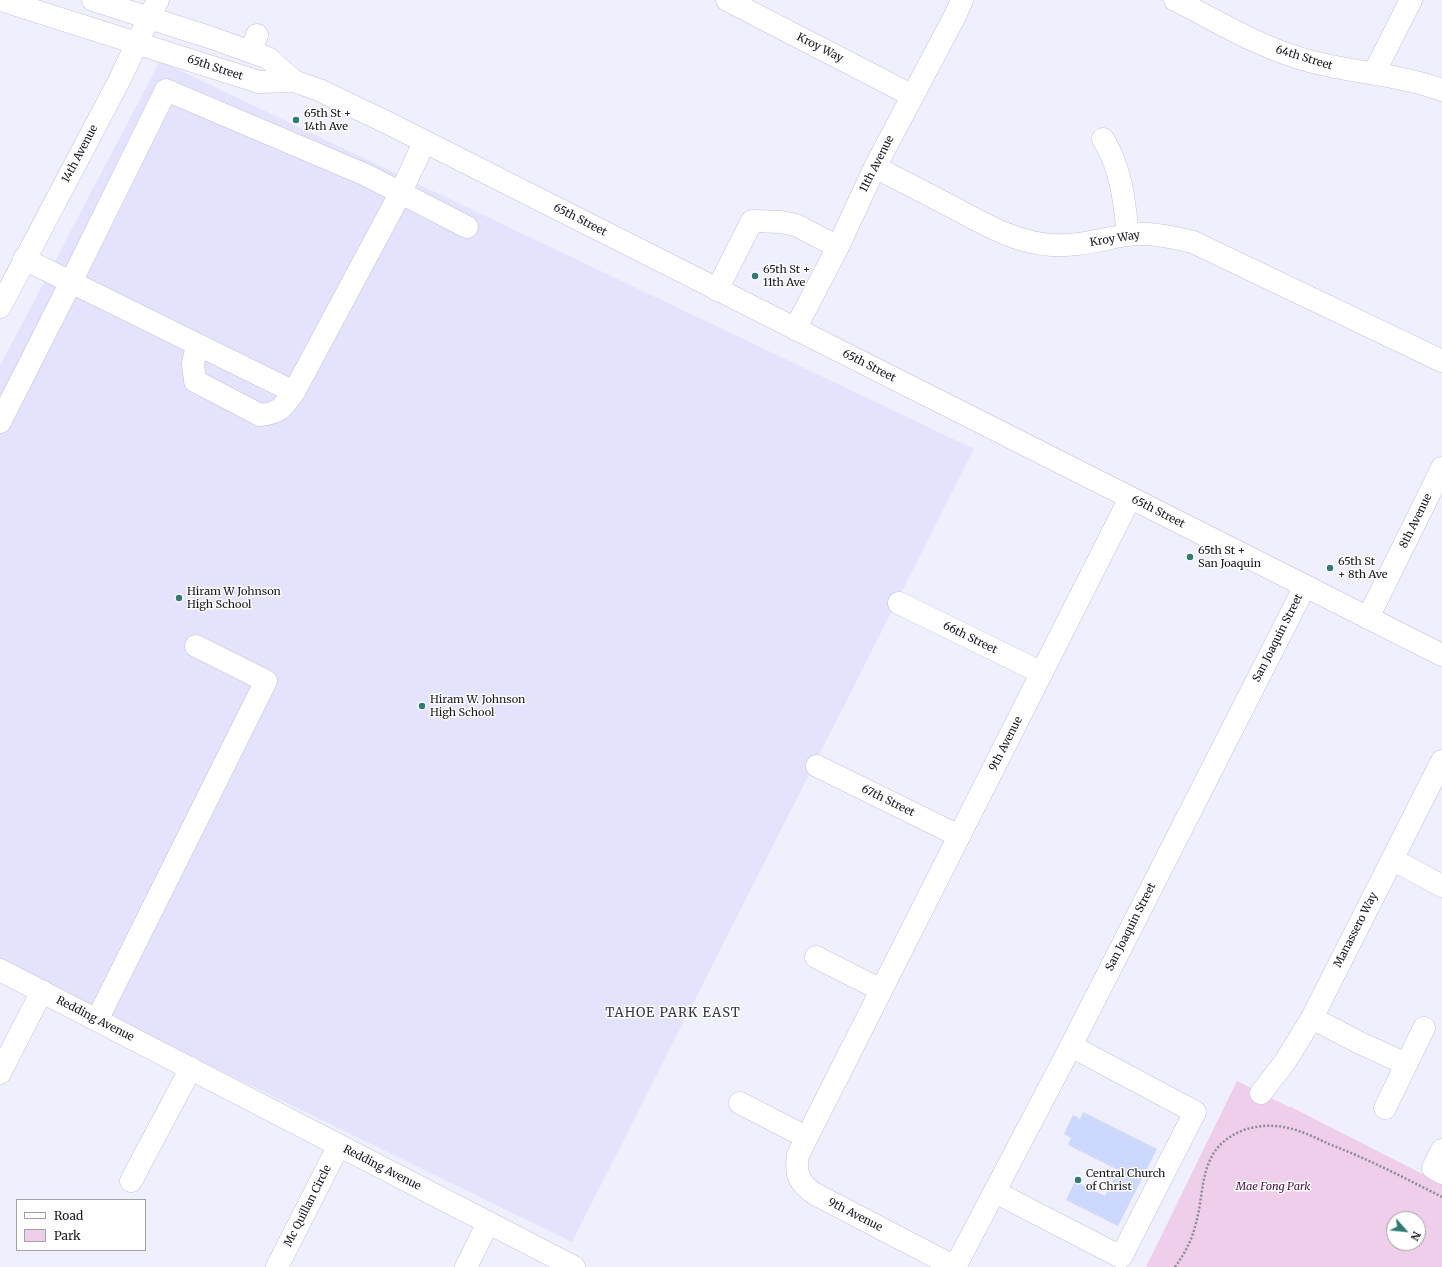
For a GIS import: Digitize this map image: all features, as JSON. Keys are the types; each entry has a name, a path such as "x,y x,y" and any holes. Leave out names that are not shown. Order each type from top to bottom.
{"street":[{"name":"65th Street","path":"1,0 259,82 294,81 319,90 1442,655"},
{"name":"65th Street","path":"93,0 153,9 254,43 268,58 294,81"},
{"name":"Kroy Way","path":"727,0 913,96"},
{"name":"11th Avenue","path":"795,329 838,247 875,167 962,0"},
{"name":"64th Street","path":"1175,0 1249,38 1299,58 1338,68 1395,76 1442,90"},
{"path":"1374,73 1411,0"},
{"name":"14th Avenue","path":"1,304 119,80 153,9"},
{"path":"0,422 166,90 366,176 467,227"},
{"path":"1103,139 1116,164 1122,183 1128,235"},
{"path":"197,345 193,364 195,381 260,415 272,414 281,409 294,392 400,194 422,146"},
{"name":"Kroy Way","path":"875,167 997,230 1031,242 1052,245 1078,245 1128,235 1146,234 1168,236 1193,242 1442,362"},
{"path":"717,290 752,221 781,222 796,225 838,247"},
{"path":"24,259 294,392"},
{"name":"8th Avenue","path":"1368,618 1442,468"},
{"name":"9th Avenue","path":"955,1267 815,1194 804,1186 798,1177 796,1166 798,1155 1130,498"},
{"name":"San Joaquin Street","path":"955,1267 1071,1046 1305,586"},
{"name":"66th Street","path":"898,603 1042,673"},
{"path":"97,1020 266,681 196,646"},
{"name":"Manassero Way","path":"1261,1093 1285,1062 1312,1018 1442,761"},
{"name":"67th Street","path":"817,766 959,836"},
{"path":"1392,859 1441,885"},
{"path":"816,957 881,990"},
{"name":"Redding Avenue","path":"0,970 574,1267"},
{"path":"0,1073 42,991"},
{"path":"1312,1018 1360,1043 1406,1064"},
{"path":"1385,1108 1424,1028"},
{"path":"995,1192 1120,1257 1172,1159 1195,1112 1071,1046"},
{"path":"131,1181 190,1068"},
{"path":"740,1103 806,1137"},
{"name":"Mc Quillan Circle","path":"277,1267 339,1145"},
{"path":"1442,1150 1433,1168 1442,1173"},
{"path":"466,1267 488,1223"}],"path":[{"path":"1175,1267 1188,1247 1197,1222 1206,1171 1210,1159 1214,1152 1234,1134 1249,1128 1275,1126 1306,1134 1369,1160 1442,1197"}],"shaded area":[{"name":"Hiram W. Johnson High School","path":"160,61 974,449 572,1242 0,963 0,366"}],"green space":[{"name":"Mae Fong Park","path":"1237,1081 1442,1184 1442,1267 1146,1267"}],"building":[{"path":"1083,1112 1157,1149 1118,1226 1066,1200 1075,1181 1105,1196 1118,1170 1068,1145 1071,1138 1064,1134 1073,1115 1080,1119"}],"place":[{"name":"65th St + 14th Ave","path":"296,120"},
{"name":"65th St + 11th Ave","path":"755,276"},
{"name":"65th St + San Joaquin","path":"1190,557"},
{"name":"65th St + 8th Ave","path":"1330,568"},
{"name":"Hiram W Johnson High School","path":"179,598"},
{"name":"Hiram W. Johnson High School","path":"422,706"},
{"name":"Central Church of Christ","path":"1078,1180"}],"district":[{"name":"TAHOE PARK EAST","path":"673,1013"}]}
